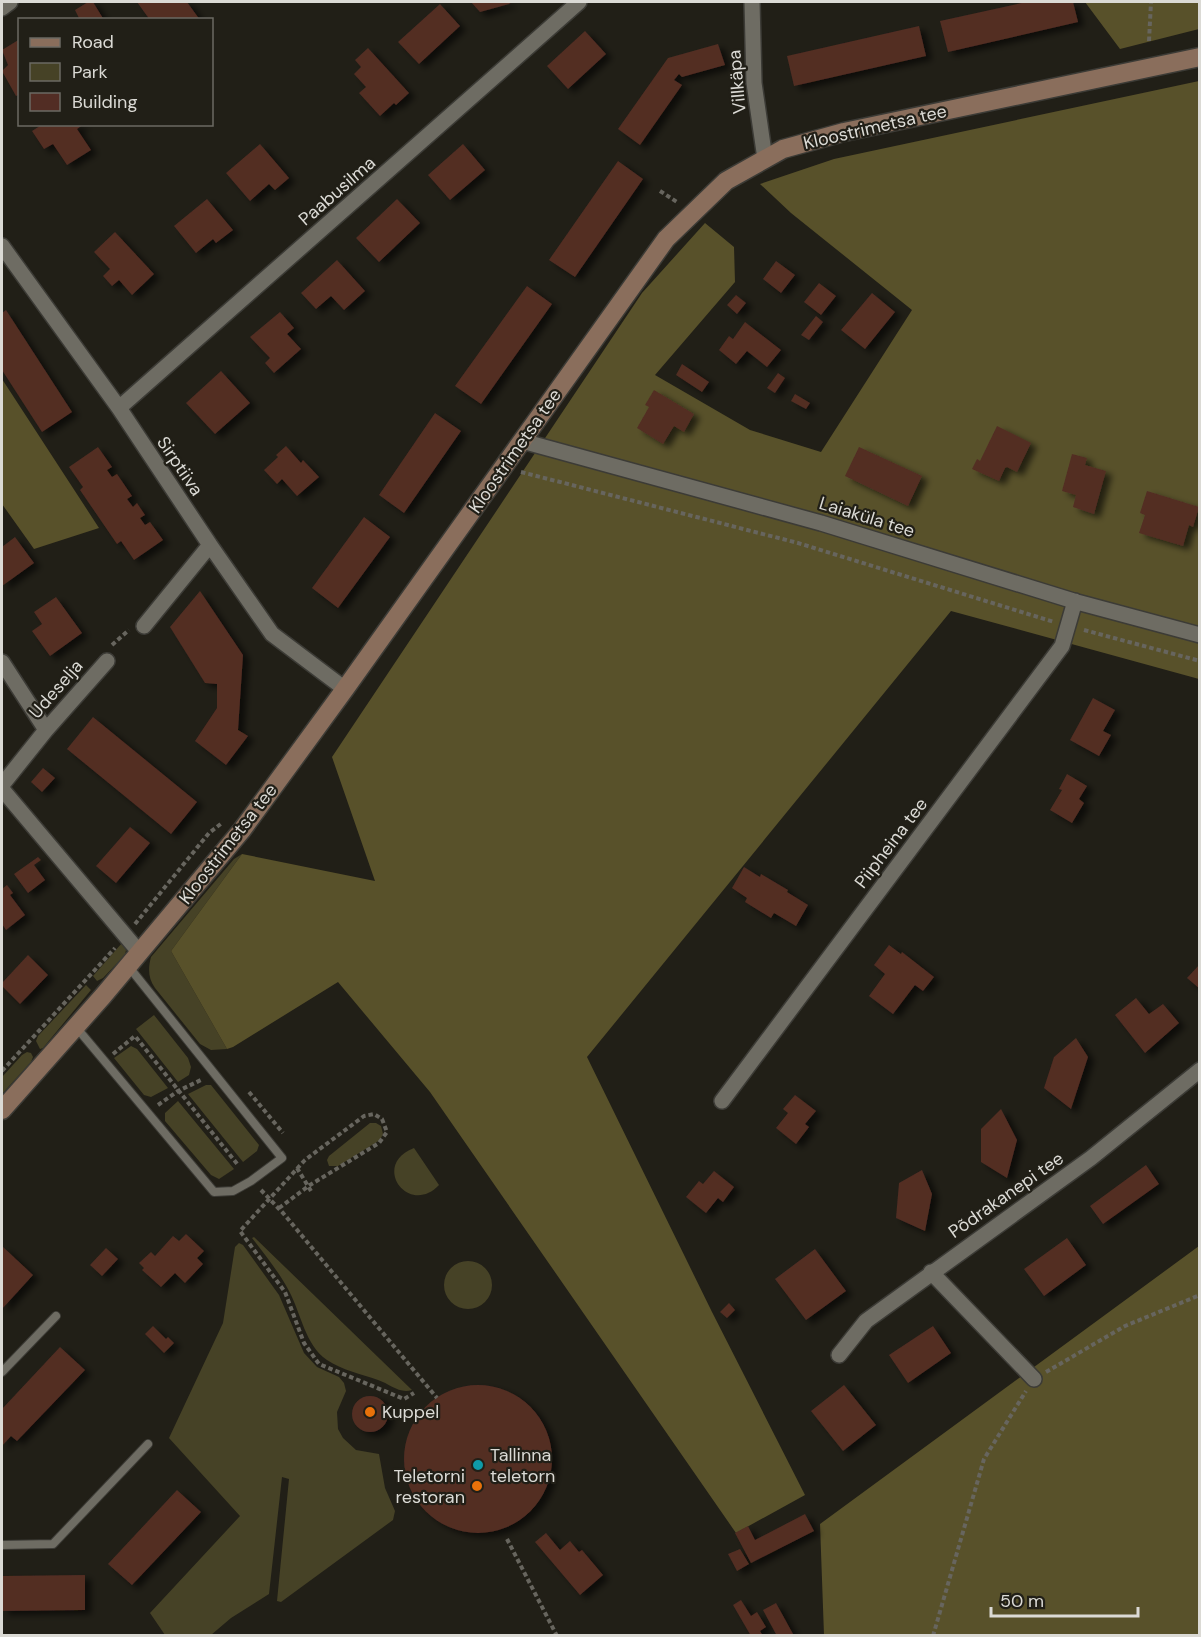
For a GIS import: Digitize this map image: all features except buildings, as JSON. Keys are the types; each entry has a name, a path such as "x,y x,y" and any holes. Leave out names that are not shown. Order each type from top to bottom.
{"main road":[{"name":"Kloostrimetsa tee","path":"2,1110 134,960 242,830 666,239 726,180 783,149 844,132 1200,57"}],"street":[{"path":"2,8 10,2"},
{"name":"Paabusilma","path":"119,408 579,2"},
{"name":"Villkäpa","path":"752,2 754,83 765,159"},
{"name":"Sirptiiva","path":"2,246 119,408 272,634 345,689"},
{"name":"Laiaküla tee","path":"522,441 821,523 1076,602 1200,635"},
{"path":"144,626 210,545"},
{"name":"Piipheina tee","path":"722,1101 1062,646 1076,602"},
{"name":"Udeselja","path":"2,787 46,730 107,661"},
{"path":"2,662 46,730"},
{"path":"2,787 134,960"},
{"name":"Põdrakanepi tee","path":"839,1355 866,1321 1091,1158 1200,1070"},
{"path":"931,1272 1034,1379"}],"lane":[{"path":"76,1027 214,1192 233,1191 282,1158 134,960"},
{"path":"2,1372 56,1316"},
{"path":"2,1545 53,1544 148,1444"}],"path":[{"path":"1149,41 1151,2"},
{"path":"660,191 677,202"},
{"path":"514,470 798,543 1068,626 1200,661"},
{"name":"Udeselja","path":"107,661 106,650 133,627 144,626"},
{"path":"101,1056 112,1055 135,1036 238,1165"},
{"path":"148,1113 178,1091 205,1078"},
{"path":"248,1091 283,1133"},
{"path":"279,1208 379,1143 387,1132 385,1123 379,1116 374,1114 364,1116 303,1158 270,1200 240,1231 285,1292 304,1343 319,1364 404,1399 414,1392"},
{"path":"297,1168 309,1188"},
{"path":"261,1190 279,1208 437,1398"},
{"path":"933,1635 984,1459 1034,1379 1125,1326 1200,1295"},
{"path":"507,1539 557,1635"}],"green space":[{"path":"242,854 171,951 227,1049 211,1050 200,1044 155,988 150,977 149,965 151,957 234,859"},
{"path":"122,943 126,950 125,955 103,978 97,981 93,976"},
{"path":"86,985 91,990 40,1049 36,1041 38,1036"},
{"path":"154,1015 188,1058 191,1067 189,1075 178,1082 136,1029"},
{"path":"131,1046 137,1049 168,1088 151,1097 144,1095 114,1058"},
{"path":"27,1052 33,1057 31,1062 2,1094 2,1077"},
{"path":"206,1085 211,1085 259,1145 257,1151 243,1162 188,1094"},
{"path":"178,1101 234,1169 219,1179 211,1175 165,1121 165,1113"},
{"path":"370,1123 381,1126 383,1134 380,1140 338,1166 329,1166 327,1160 329,1156"},
{"path":"414,1148 439,1185 428,1193 416,1195 406,1192 399,1185 395,1176 395,1165 401,1156"},
{"path":"254,1237 412,1390 399,1390 345,1369 320,1354 308,1337 285,1284 252,1238"},
{"path":"239,1243 243,1245 279,1295 304,1353 317,1367 339,1377 344,1383 346,1391 337,1412 338,1429 343,1438 356,1450 379,1454 385,1488 395,1511 393,1520 281,1602 277,1601 289,1479 282,1477 269,1594 231,1618 211,1635 165,1635 150,1613 240,1516 169,1438 223,1323 235,1247"},
{"path":"463,1261 473,1261 485,1268 492,1280 492,1290 485,1302 473,1309 463,1309 448,1298 444,1290 444,1280 455,1265"}],"shaded area":[{"path":"1085,2 1199,2 1199,29 1120,49"},
{"path":"1199,81 1199,679 951,611 587,1057 805,1495 736,1533 430,1092 338,982 227,1049 171,951 242,854 375,881 332,757 642,293 705,223 734,247 735,282 655,375 750,430 821,452 912,310 791,213 760,184 834,159"},
{"path":"2,379 99,528 34,549 2,504"},
{"path":"1199,1246 1199,1635 824,1635 820,1524"}],"place":[{"name":"Kuppel","path":"370,1412"},
{"name":"Tallinna teletorn","path":"478,1465"},
{"name":"Teletorni restoran","path":"477,1486"}]}
